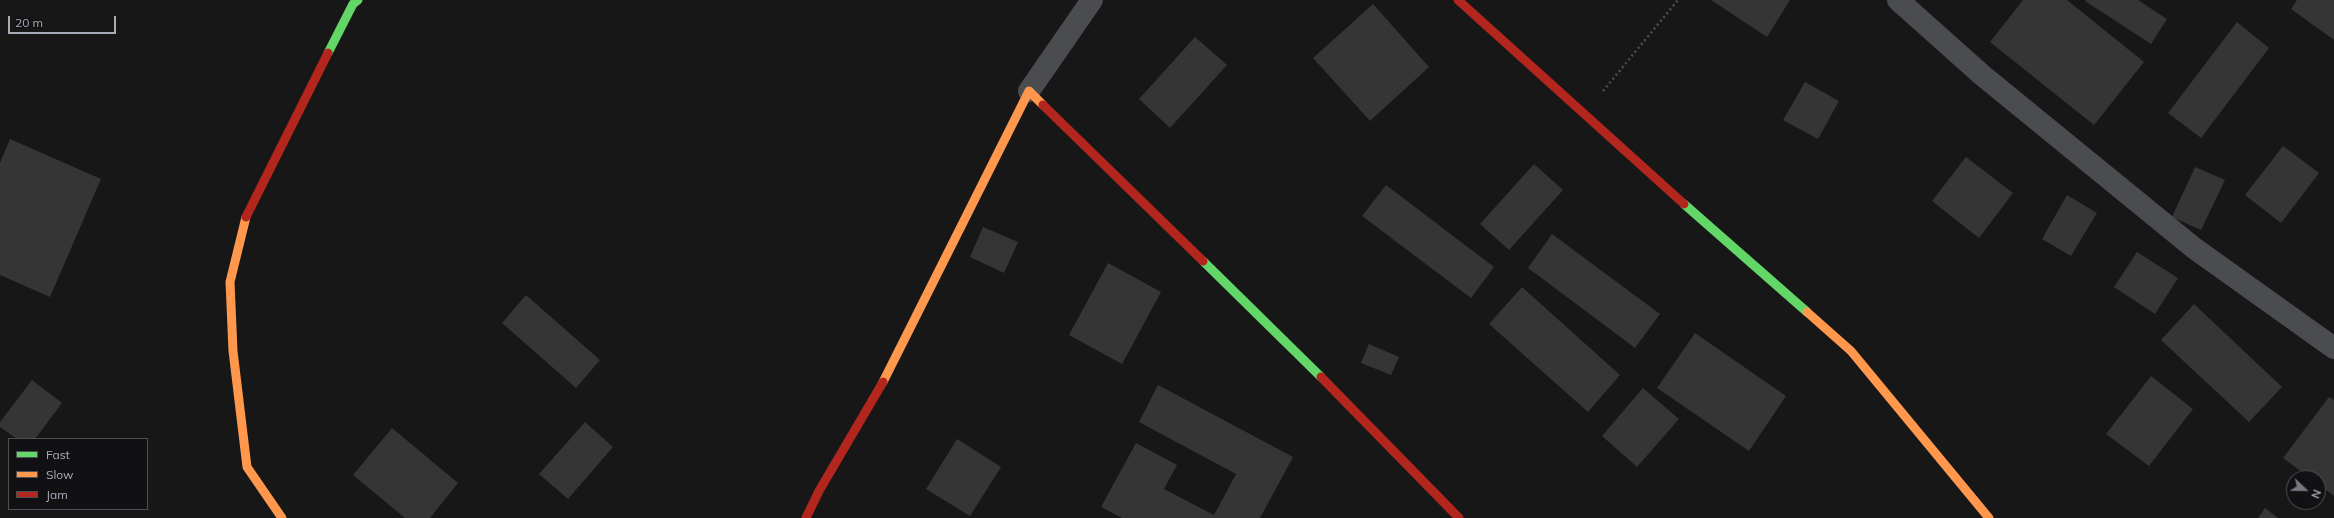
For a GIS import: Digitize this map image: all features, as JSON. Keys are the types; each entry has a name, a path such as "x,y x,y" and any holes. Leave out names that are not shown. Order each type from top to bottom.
{"street":[{"path":"806,518 819,491 894,364 1030,92 1077,19 1092,0"},
{"path":"1458,0 1584,115 1851,351 1989,518"},
{"path":"1898,0 1982,75 2194,248 2334,348"},
{"path":"282,518 247,466 234,351 230,282 246,218 353,1"},
{"path":"1030,92 1269,325 1459,518"}],"path":[{"path":"1584,115 1678,0"}],"building":[{"path":"1711,0 1790,0 1767,37"},
{"path":"2023,0 2067,0 2144,62 2094,125 1990,42"},
{"path":"2138,0 2167,19 2151,44 2085,1"},
{"path":"2297,0 2334,0 2334,40 2291,9"},
{"path":"1373,4 1429,67 1370,121 1313,58"},
{"path":"2237,22 2269,48 2201,138 2168,113"},
{"path":"1195,37 1227,65 1170,128 1139,99"},
{"path":"1805,82 1839,101 1818,139 1783,120"},
{"path":"10,139 101,179 50,297 0,275 0,163"},
{"path":"2283,146 2319,173 2281,223 2245,195"},
{"path":"1966,157 2013,193 1979,238 1932,201"},
{"path":"1534,164 1563,190 1509,250 1480,224"},
{"path":"2195,167 2225,180 2201,230 2172,217"},
{"path":"1386,185 1494,267 1471,298 1362,216"},
{"path":"2067,195 2097,213 2071,256 2042,239"},
{"path":"983,227 1018,242 1004,273 970,257"},
{"path":"1552,234 1660,314 1635,348 1528,268"},
{"path":"2137,252 2178,278 2155,314 2114,287"},
{"path":"1108,263 1161,292 1122,364 1069,335"},
{"path":"1522,287 1620,375 1588,412 1489,324"},
{"path":"526,295 600,360 576,388 502,323"},
{"path":"2194,304 2282,387 2249,422 2161,340"},
{"path":"1695,333 1786,396 1749,451 1657,388"},
{"path":"1369,344 1399,357 1391,375 1361,363"},
{"path":"2151,376 2193,409 2149,466 2106,434"},
{"path":"32,380 62,403 36,438 16,438 0,427 0,422"},
{"path":"1158,385 1293,457 1260,518 1122,518 1101,507 1136,443 1177,465 1164,489 1214,515 1236,474 1139,422"},
{"path":"1643,388 1679,419 1637,467 1602,436"},
{"path":"2329,397 2334,400 2334,496 2326,490 2326,470 2299,470 2283,458"},
{"path":"585,422 613,447 568,499 539,474"},
{"path":"392,428 458,483 430,518 405,518 353,475"},
{"path":"957,439 1001,467 970,516 926,489"},
{"path":"2265,508 2278,518 2258,518"}],"traffic: fast":[{"path":"328,53 353,4 358,0"},
{"path":"1684,204 1807,312"},
{"path":"1203,261 1321,377"}],"traffic: slow":[{"path":"883,382 1029,91 1043,105"},
{"path":"246,217 230,282 233,351 247,467 282,518"},
{"path":"1807,312 1851,351 1989,518"}],"traffic: jam":[{"path":"1458,0 1684,204"},
{"path":"246,217 328,53"},
{"path":"1043,105 1203,261"},
{"path":"1321,377 1459,518"},
{"path":"806,518 819,491 883,382"}]}
